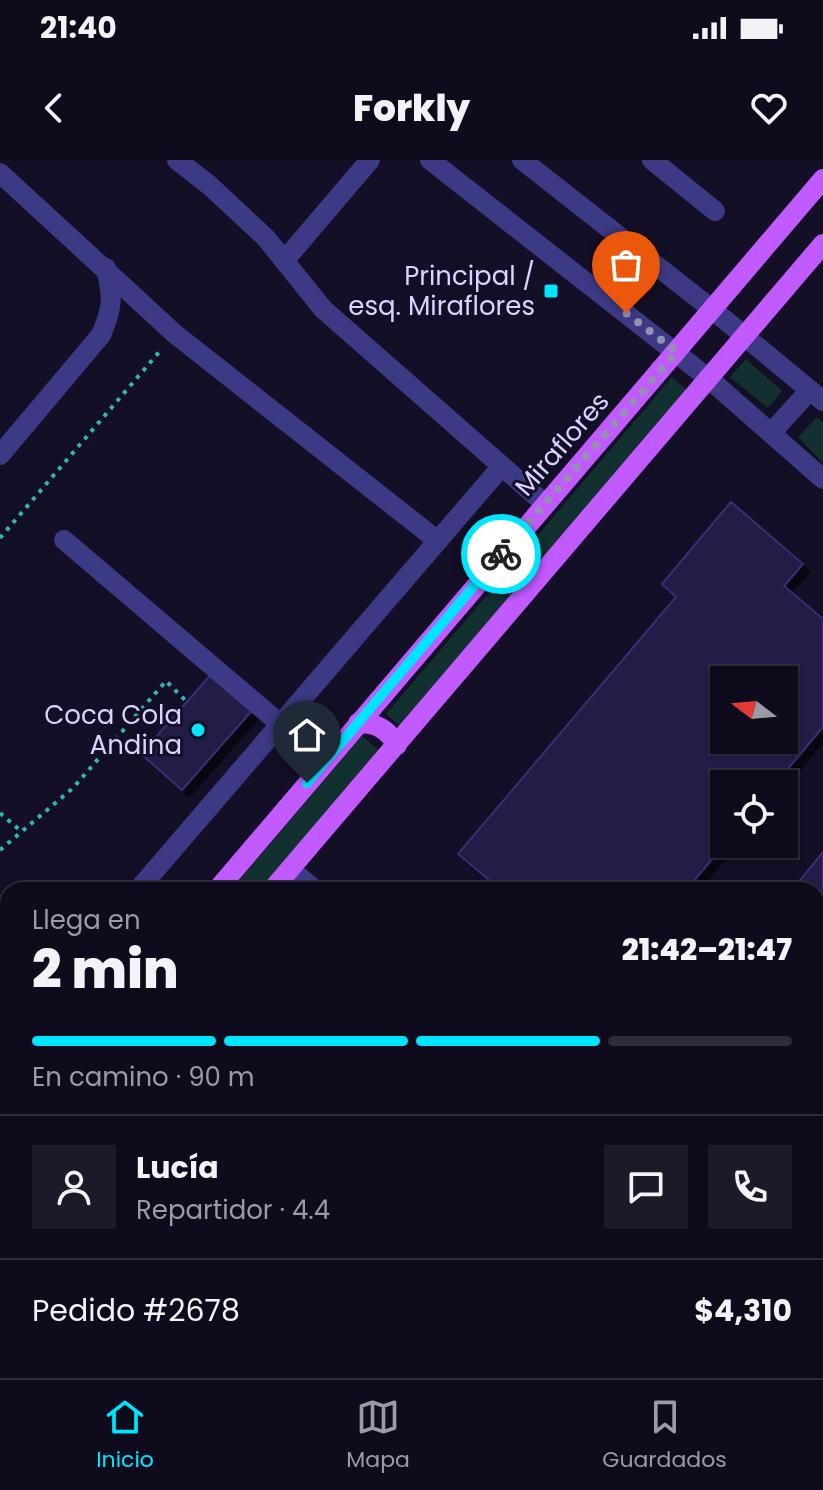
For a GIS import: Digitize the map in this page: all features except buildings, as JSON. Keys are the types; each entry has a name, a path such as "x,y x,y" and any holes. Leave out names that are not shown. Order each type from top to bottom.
{"main road":[{"name":"Miraflores","path":"224,882 823,179"},
{"path":"279,882 823,244"},
{"path":"358,723 379,726 389,733 397,745"}],"street":[{"path":"177,160 254,227 323,309 544,503"},
{"path":"284,261 370,160"},
{"path":"430,160 677,352 823,479"},
{"path":"652,160 715,211"},
{"path":"530,162 817,396 771,433"},
{"path":"0,173 175,334 438,541"},
{"path":"0,455 101,335 111,312 112,294 106,268"},
{"path":"145,882 502,466"},
{"path":"64,540 325,762"},
{"path":"290,869 305,882"}],"path":[{"path":"0,538 175,334"},
{"path":"0,850 73,788 166,681 187,702"},
{"path":"0,813 22,832"}],"green space":[{"path":"746,359 782,391 768,408 730,377"},
{"path":"672,377 688,391 402,727 386,714"},
{"path":"817,417 823,423 823,463 798,437"},
{"path":"362,736 382,753 271,882 238,882"}],"way so far":[{"path":"501,554 677,352 626,313"}],"place":[{"name":"Principal / esq. Miraflores","path":"551,291"},
{"name":"Coca Cola Andina","path":"198,730"}],"route":[{"path":"307,783 501,554"}]}
